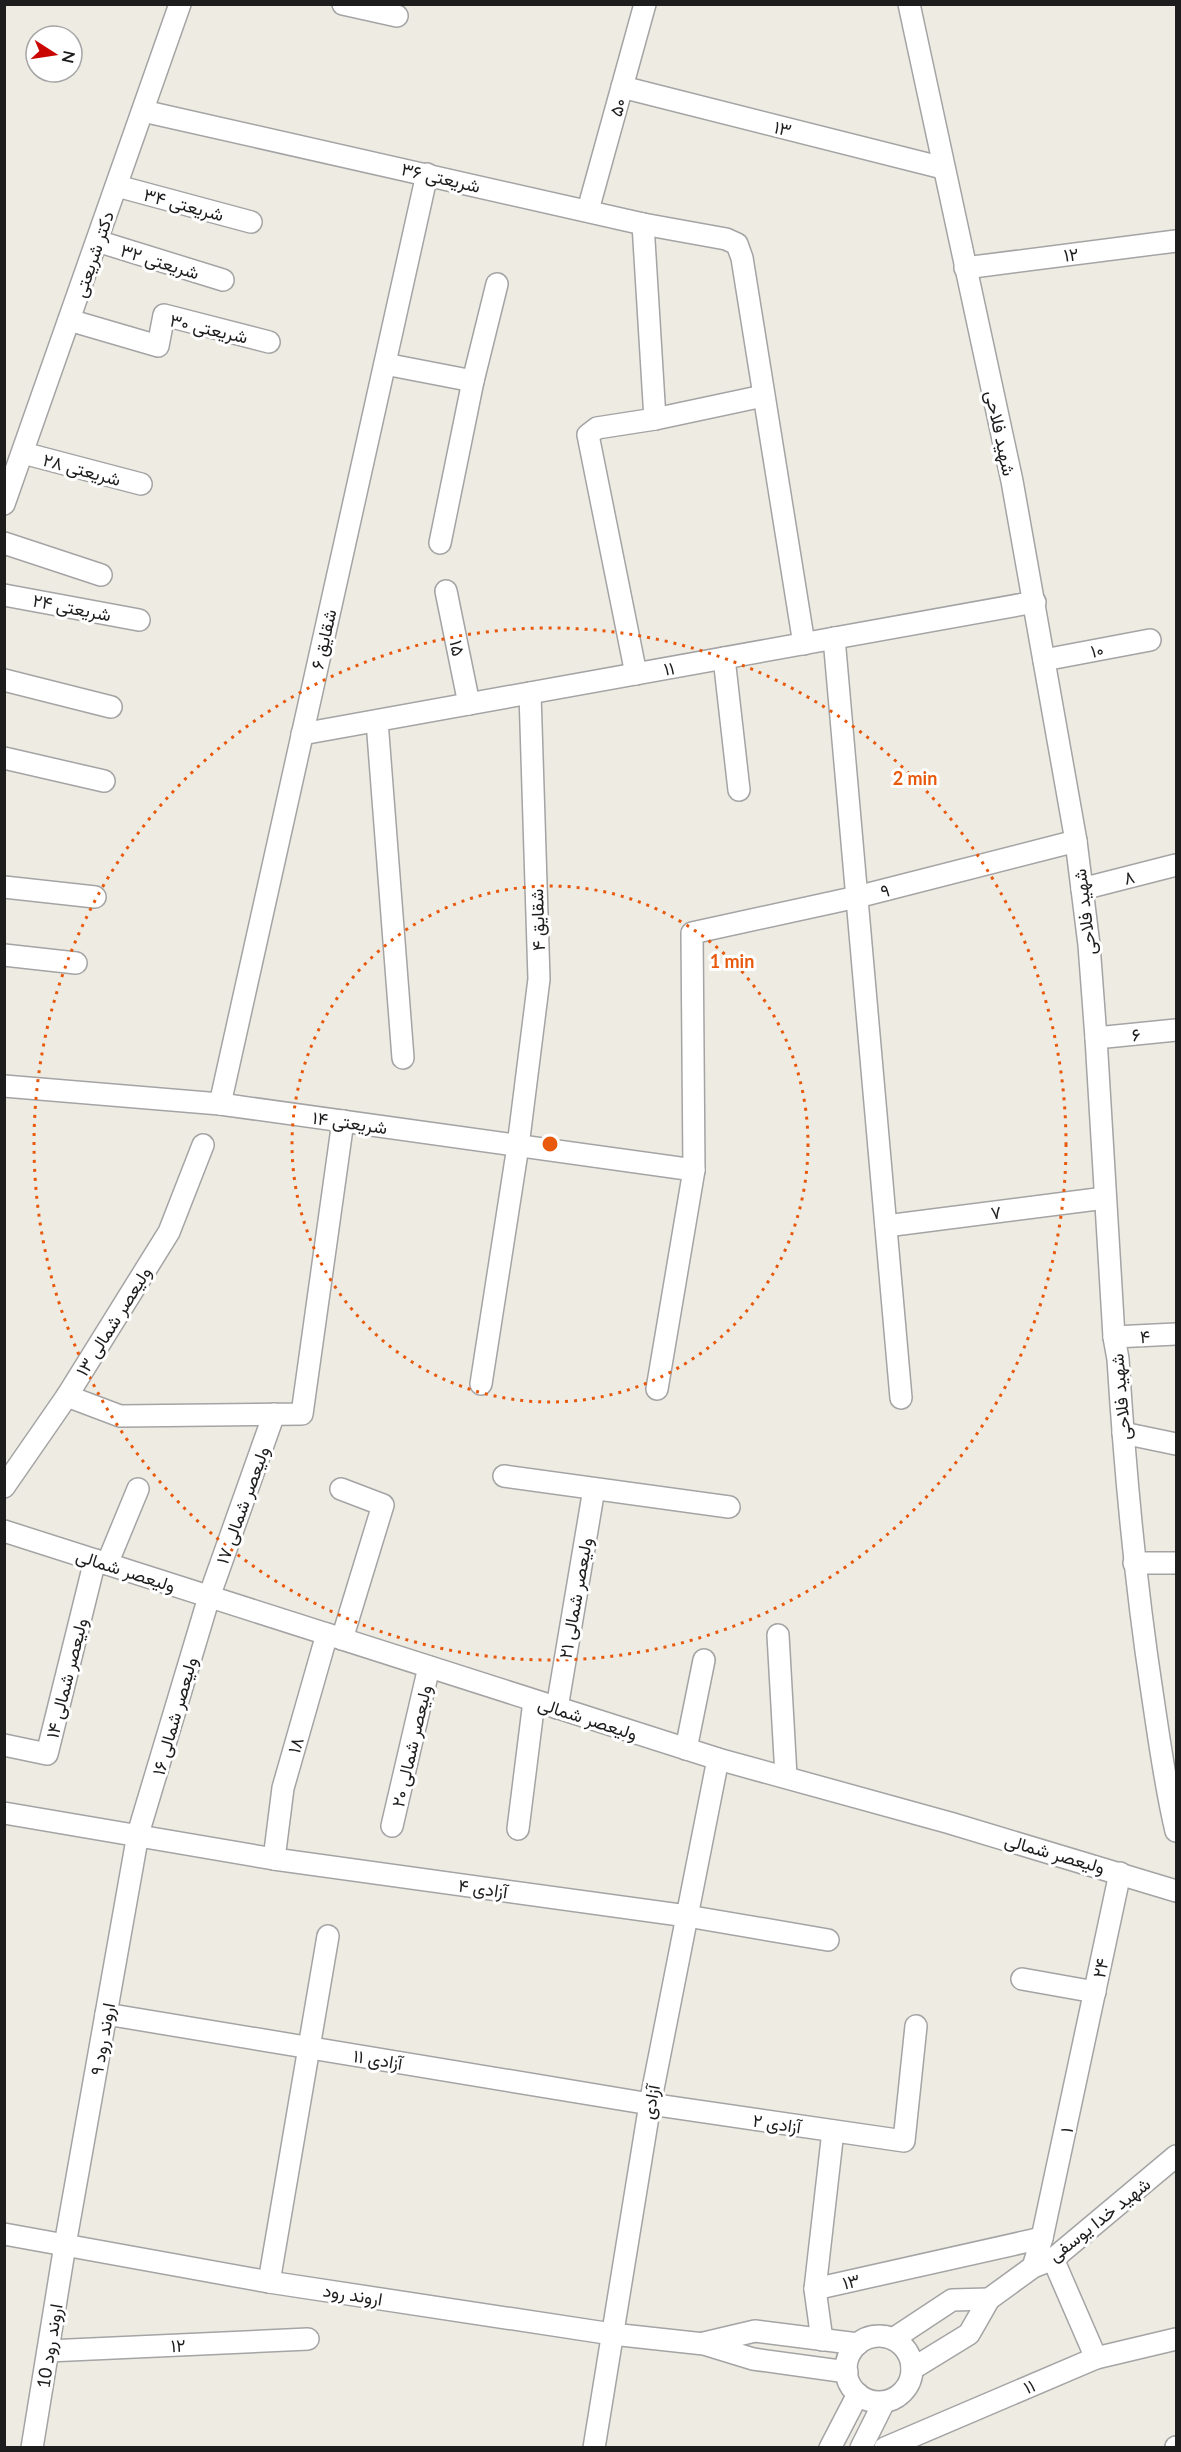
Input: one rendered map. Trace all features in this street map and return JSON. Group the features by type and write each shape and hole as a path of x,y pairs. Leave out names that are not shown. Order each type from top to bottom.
{"street":[{"name":"دکتر شریعتی","path":"4,504 180,4"},
{"path":"343,4 397,16"},
{"name":"۵۰","path":"588,210 645,4"},
{"name":"شهید فلاحی","path":"909,4 1012,481 1076,841 1096,1038 1114,1336 1118,1359 1134,1563 1167,1795 1176,1831"},
{"name":"۱۳","path":"622,87 943,168"},
{"name":"شریعتی ۳۶","path":"143,111 643,224 726,239 737,244 742,258 763,396"},
{"name":"شقایق ۶","path":"220,1104 427,174"},
{"name":"شریعتی ۳۴","path":"117,186 251,222"},
{"path":"643,224 655,419"},
{"name":"۱۲","path":"965,268 1176,240"},
{"name":"شریعتی ۳۲","path":"97,241 223,280"},
{"path":"440,543 473,381 497,284"},
{"name":"شریعتی ۳۰","path":"69,320 158,346 164,315 269,342"},
{"path":"385,364 473,381"},
{"path":"636,674 588,435 597,428 655,419 763,396 804,644"},
{"name":"شریعتی ۲۸","path":"22,453 141,484"},
{"path":"4,543 100,575"},
{"name":"۱۵","path":"447,591 469,704"},
{"name":"شریعتی ۲۴","path":"4,594 139,620"},
{"name":"۱۱","path":"302,734 1035,602"},
{"path":"834,639 901,1398"},
{"name":"۱۰","path":"1044,660 1150,640"},
{"path":"724,658 739,790"},
{"path":"4,680 111,707"},
{"name":"شقایق ۴","path":"482,1384 518,1146 539,979 530,693"},
{"path":"376,721 403,1058"},
{"path":"4,758 104,782"},
{"name":"۹","path":"693,1170 692,933 857,897 1076,841"},
{"name":"۸","path":"1082,889 1176,865"},
{"path":"4,886 95,897"},
{"path":"4,955 76,963"},
{"name":"۶","path":"1096,1038 1176,1030"},
{"name":"شریعتی ۱۴","path":"4,1086 220,1104 693,1170"},
{"path":"67,1396 120,1416 302,1414 343,1121"},
{"name":"ولیعصر شمالی ۱۳","path":"4,1487 67,1396 169,1232 203,1145"},
{"path":"657,1389 693,1170"},
{"name":"۷","path":"886,1226 1105,1198"},
{"name":"۴","path":"1114,1336 1176,1335"},
{"name":"ولیعصر شمالی ۱۷","path":"209,1597 274,1414"},
{"path":"1123,1433 1176,1444"},
{"path":"504,1476 729,1507"},
{"path":"101,1562 138,1489"},
{"name":"ولیعصر شمالی ۲۱","path":"557,1708 594,1489"},
{"name":"۱۸","path":"274,1859 283,1788 334,1637 383,1506 341,1490"},
{"name":"ولیعصر شمالی","path":"4,1531 718,1759 786,1776 1176,1891"},
{"name":"ولیعصر شمالی ۱۴","path":"4,1745 47,1754 101,1562"},
{"path":"1134,1563 1176,1563"},
{"name":"ولیعصر شمالی ۱۶","path":"138,1834 209,1597"},
{"path":"778,1635 786,1776"},
{"path":"686,1749 704,1660"},
{"name":"ولیعصر شمالی ۲۰","path":"392,1826 429,1667"},
{"path":"518,1829 534,1701"},
{"name":"آزادی","path":"594,2448 650,2104 718,1759"},
{"name":"آزادی ۴","path":"4,1812 274,1859 687,1916 828,1940"},
{"name":"اروند رود ۹","path":"65,2245 138,1834"},
{"name":"۲۴","path":"1022,1979 1095,1992 1120,1873"},
{"path":"270,2282 307,2047 328,1936"},
{"name":"۱","path":"1033,2267 1042,2238 1095,1992"},
{"name":"آزادی ۱۱","path":"106,2014 650,2104"},
{"name":"آزادی ۲","path":"650,2104 904,2141 916,2026"},
{"name":"۱۳","path":"833,2131 815,2289 1042,2238"},
{"name":"شهید خدا یوسفی","path":"912,2369 969,2334 989,2299 1033,2267 1053,2259 1176,2156"},
{"name":"اروند رود","path":"4,2234 270,2282 612,2334 704,2344 753,2359 847,2372"},
{"name":"اروند رود 10","path":"32,2448 65,2245"},
{"path":"1053,2259 1096,2358"},
{"path":"815,2289 822,2340"},
{"path":"893,2339 952,2300 989,2299"},
{"name":"اروند رود","path":"704,2344 755,2331 858,2344"},
{"path":"874,2336 893,2339 907,2351 912,2369 907,2386 893,2399 875,2402 858,2394 852,2387 847,2372 848,2362 858,2344 874,2336"},
{"name":"۱۲","path":"48,2350 308,2339"},
{"name":"۱۱","path":"885,2448 1096,2358 1176,2339"},
{"path":"830,2448 858,2394"},
{"path":"861,2448 884,2402"}]}
